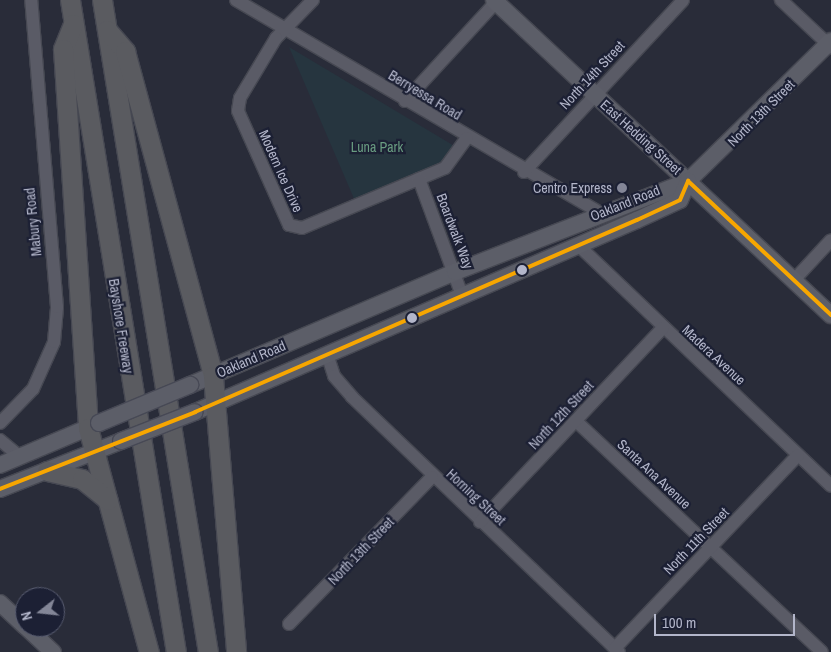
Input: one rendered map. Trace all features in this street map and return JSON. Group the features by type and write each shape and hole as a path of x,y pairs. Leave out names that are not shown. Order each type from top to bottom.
{"highway":[{"name":"Bayshore Freeway","path":"70,0 176,652"},
{"path":"102,0 208,652"},
{"path":"73,23 63,49 93,425 100,450 108,500 149,652"},
{"path":"106,30 125,51 213,376 217,402 236,652"},
{"path":"47,471 82,479 108,500"}],"main road":[{"name":"East Hedding Street","path":"496,1 831,316"},
{"name":"North 13th Street","path":"688,181 830,44"},
{"name":"Oakland Road","path":"0,465 455,272 688,181"},
{"name":"Oakland Road","path":"0,489 195,412 680,200 688,181"},
{"path":"0,603 15,616"},
{"path":"37,637 53,652"}],"street":[{"name":"Mabury Road","path":"0,424 46,368 55,333 31,0"},
{"name":"Berryessa Road","path":"236,0 524,172 600,214"},
{"name":"Modern Ice Drive","path":"313,0 285,28 240,98 238,111 284,220 302,228 445,168 467,138"},
{"name":"North 14th Street","path":"524,172 683,0"},
{"path":"781,0 830,44"},
{"path":"405,100 496,1"},
{"name":"Boardwalk Way","path":"419,179 462,295"},
{"path":"794,280 831,240"},
{"name":"Madera Avenue","path":"578,245 831,486"},
{"name":"North 12th Street","path":"480,522 663,328"},
{"name":"Horning Street","path":"327,354 342,387 432,477 617,650"},
{"name":"Santa Ana Avenue","path":"576,421 822,652"},
{"path":"0,440 19,456"},
{"name":"North 11th Street","path":"617,650 798,455"},
{"name":"North 13th Street","path":"289,624 432,477"}],"green space":[{"name":"Luna Park","path":"289,47 456,147 447,161 355,201"}],"transit line":[{"path":"688,181 831,315"},
{"path":"0,489 195,412 637,220 680,200 688,181"}],"place":[{"name":"Centro Express","path":"622,188"}]}
